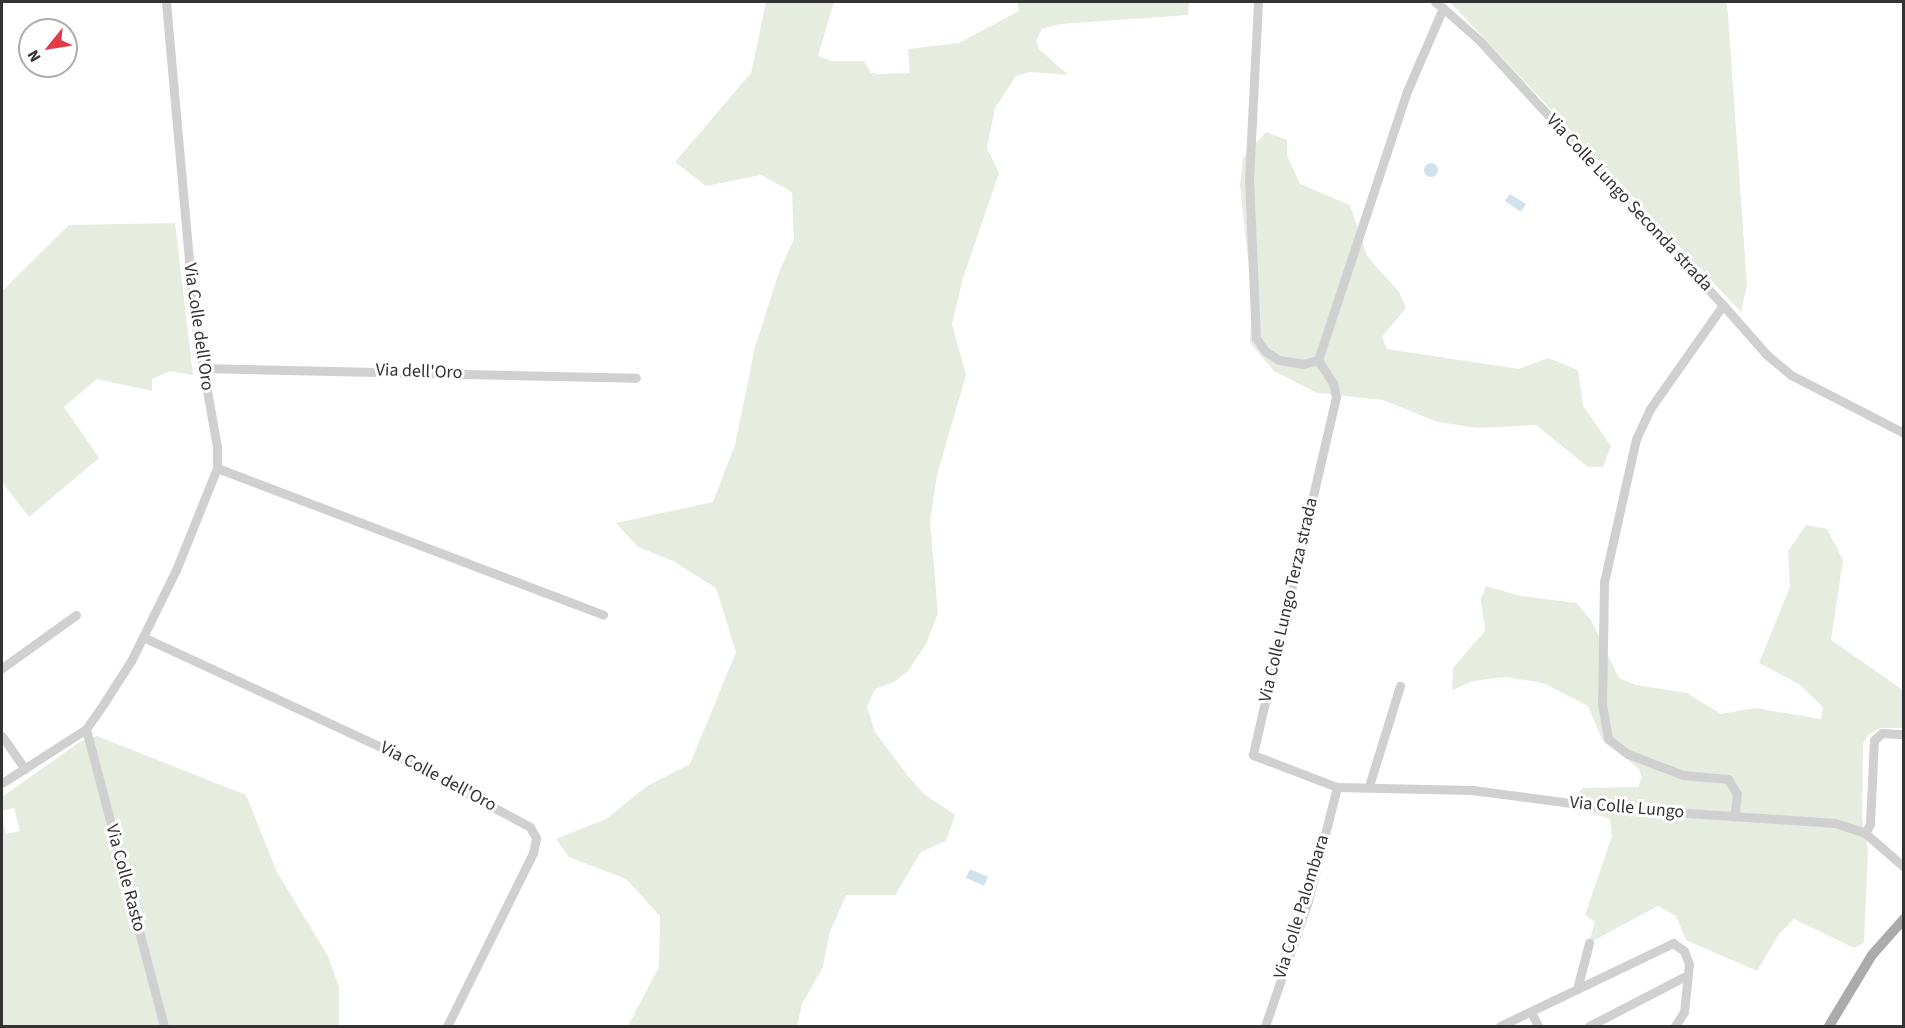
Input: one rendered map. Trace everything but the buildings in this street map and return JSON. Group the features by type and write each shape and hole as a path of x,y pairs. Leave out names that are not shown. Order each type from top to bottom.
{"main road":[{"path":"1829,1026 1872,955 1904,919"}],"street":[{"name":"Via Colle dell'Oro","path":"4,782 86,729 143,637 217,468 218,447 201,368 166,2"},
{"path":"1258,2 1249,179 1256,338 1264,351 1279,360 1303,364 1318,360 1407,91 1439,5"},
{"name":"Via Colle Lungo Seconda strada","path":"1439,5 1480,40 1723,305 1650,409 1636,440 1604,582 1602,704 1606,735 1615,746 1637,759 1683,775 1721,777 1731,782 1737,794 1734,817"},
{"path":"1723,305 1766,354 1791,375 1904,433"},
{"name":"Via Colle Lungo Terza strada","path":"1318,360 1333,383 1336,397 1253,754 1336,787"},
{"name":"Via dell'Oro","path":"201,368 636,378"},
{"path":"217,468 603,615"},
{"path":"2,668 76,615"},
{"name":"Via Colle dell'Oro","path":"143,637 379,746 531,827 536,838 533,853 447,1026"},
{"path":"1369,786 1400,686"},
{"name":"Via Colle Rasto","path":"86,729 164,1026"},
{"path":"1865,833 1870,824 1874,740 1882,733 1904,734"},
{"path":"2,736 25,768"},
{"name":"Via Colle Lungo","path":"1336,787 1472,790 1601,807 1835,823 1865,833 1904,867"},
{"name":"Via Colle Palombara","path":"1265,1026 1308,901 1336,787"},
{"path":"1577,989 1589,943"},
{"path":"1500,1026 1667,944 1676,944 1684,951 1688,975 1683,1017 1675,1026"},
{"path":"1588,1026 1688,975"},
{"path":"1531,1012 1538,1026"}],"shaded area":[{"path":"766,2 834,2 818,56 831,61 864,61 871,73 878,74 910,73 908,49 959,43 1019,11 1017,2 1189,2 1188,15 1060,24 1042,29 1036,41 1039,49 1068,75 1030,72 1016,76 995,108 987,148 999,173 963,278 952,324 966,375 937,475 930,521 938,613 926,644 908,671 894,682 875,689 867,707 875,732 907,775 924,794 955,815 946,841 921,852 895,895 846,895 830,932 823,967 802,1004 797,1026 628,1026 659,967 660,916 626,879 569,857 556,839 606,819 647,786 690,764 736,652 716,588 673,561 638,547 616,523 713,502 735,445 755,347 779,272 794,239 792,192 761,175 706,186 675,162 751,73"},
{"path":"1450,2 1727,2 1747,285 1741,312"},
{"path":"1266,132 1287,140 1287,155 1300,184 1350,205 1367,256 1399,292 1406,308 1382,337 1387,349 1519,369 1548,358 1578,370 1583,406 1611,446 1603,467 1588,467 1536,425 1478,428 1438,422 1383,400 1317,393 1274,371 1250,343 1252,296 1240,186 1243,158"},
{"path":"175,223 193,375 170,371 152,379 152,391 97,379 64,407 99,458 29,517 2,482 2,291 69,225"},
{"path":"1806,525 1827,529 1843,560 1831,640 1903,690 1903,728 1881,728 1868,735 1863,744 1862,818 1868,849 1864,943 1854,948 1794,919 1779,934 1757,971 1686,940 1676,916 1658,906 1589,943 1595,922 1585,915 1612,836 1610,819 1584,810 1577,795 1583,788 1638,787 1642,777 1639,769 1602,739 1588,706 1543,683 1505,677 1473,681 1452,690 1453,668 1485,631 1481,599 1486,586 1520,596 1577,603 1591,620 1619,678 1636,685 1687,693 1721,714 1755,708 1821,719 1823,707 1799,684 1759,663 1790,587 1788,551"},
{"path":"97,736 246,795 277,872 328,956 339,987 339,1026 2,1026 2,817 6,834 20,831 14,808 2,811 2,797 81,741"}],"water":[{"path":"1431,163 1436,165 1438,170 1436,175 1431,177 1426,175 1424,170 1426,165"},
{"path":"1510,194 1526,204 1521,212 1505,201"},
{"path":"970,869 988,877 984,886 966,878"}]}
